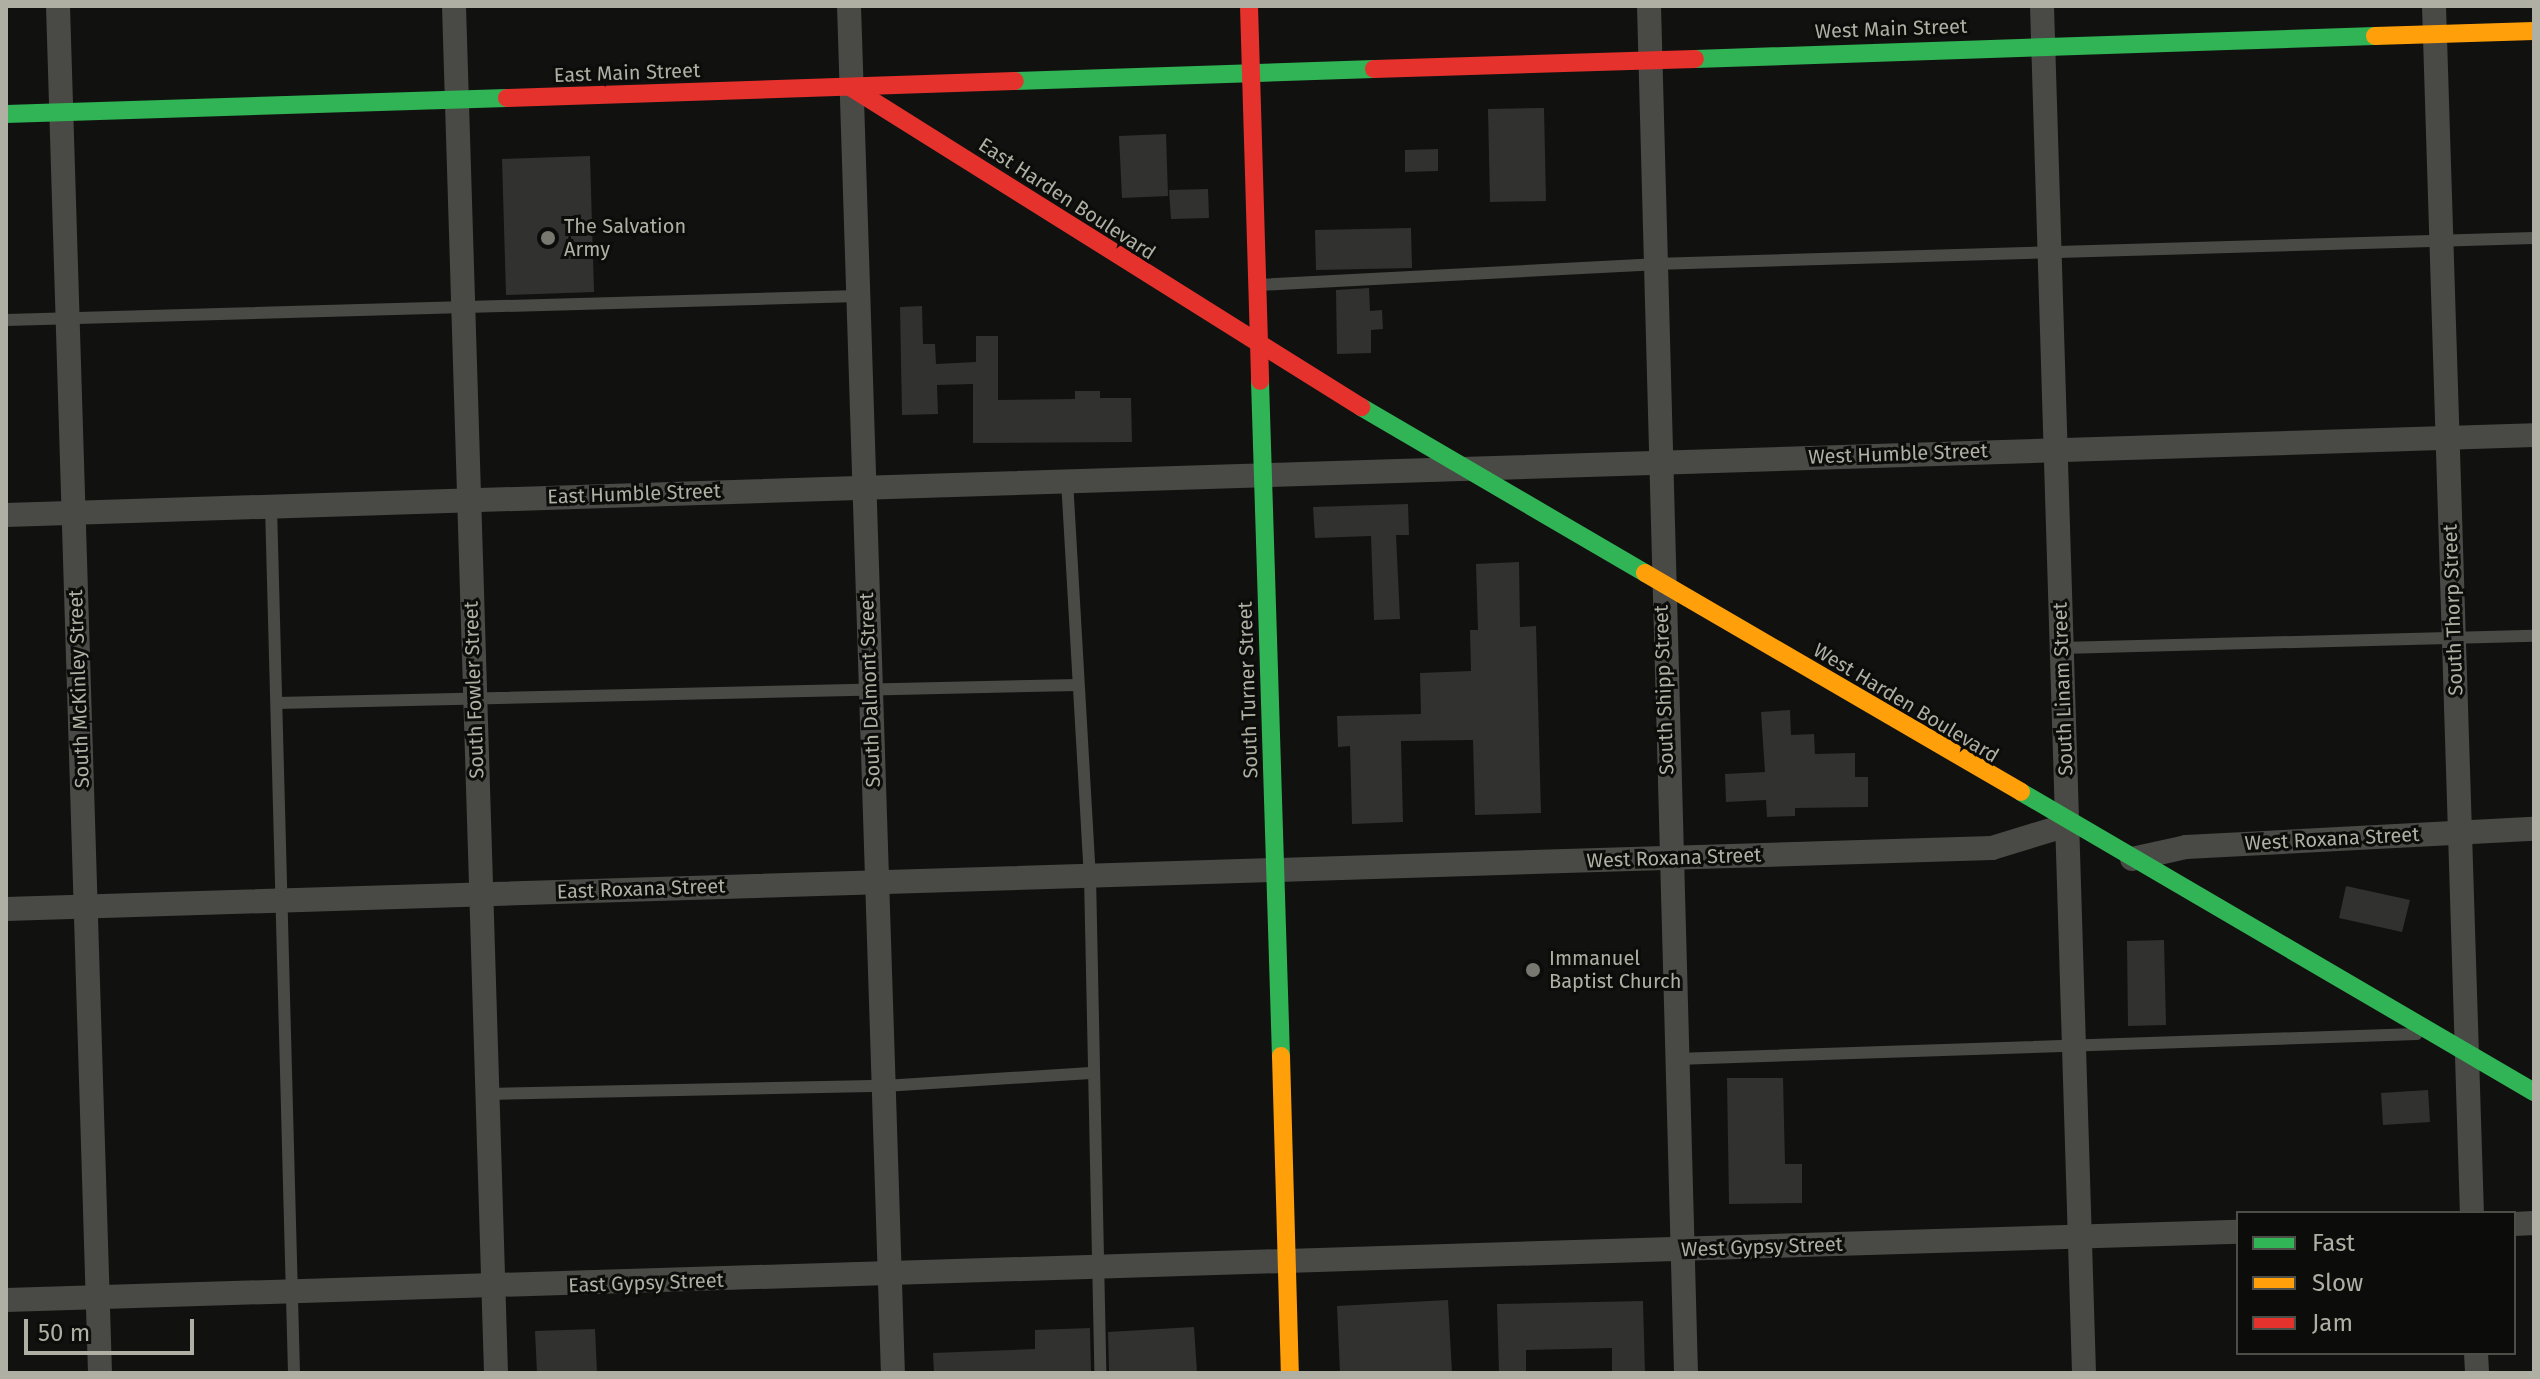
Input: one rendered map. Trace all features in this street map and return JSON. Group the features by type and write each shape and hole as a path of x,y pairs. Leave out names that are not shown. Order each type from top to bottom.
{"street":[{"name":"South McKinley Street","path":"58,6 100,1373"},
{"name":"South Fowler Street","path":"454,6 496,1373"},
{"name":"South Dalmont Street","path":"849,6 893,1373"},
{"name":"South Turner Street","path":"1249,6 1290,1373"},
{"name":"South Shipp Street","path":"1649,6 1656,462 1686,1373"},
{"name":"South Linam Street","path":"2042,6 2084,1373"},
{"name":"South Thorp Street","path":"2434,6 2472,1211"},
{"name":"West Main Street","path":"1250,70 2534,31"},
{"name":"East Main Street","path":"6,114 852,88 1250,70"},
{"name":"East Harden Boulevard","path":"852,88 1258,347"},
{"name":"West Harden Boulevard","path":"1258,347 2067,825 2132,859 2534,1092"},
{"name":"West Humble Street","path":"1262,474 2534,435"},
{"name":"East Humble Street","path":"6,515 1262,474"},
{"name":"West Roxana Street","path":"1277,871 1992,848 2067,825"},
{"name":"West Roxana Street","path":"2132,859 2186,847 2534,829"},
{"name":"East Roxana Street","path":"6,909 1277,871"},
{"name":"West Gypsy Street","path":"1286,1265 2236,1232"},
{"name":"East Gypsy Street","path":"6,1300 1286,1265"}],"lane":[{"path":"1256,285 1654,264 2534,238"},
{"path":"6,320 463,304 858,296"},
{"path":"1067,480 1090,876 1091,1073 1100,1373"},
{"path":"271,506 294,1373"},
{"path":"2062,648 2534,636"},
{"path":"277,703 1078,685"},
{"path":"1676,1059 2433,1033"},
{"path":"487,1094 884,1086 1091,1073"}],"building":[{"path":"1544,108 1546,201 1490,202 1488,109"},
{"path":"1166,134 1168,196 1122,198 1119,136"},
{"path":"1438,149 1438,171 1405,172 1405,150"},
{"path":"590,156 594,292 506,295 502,159"},
{"path":"1208,189 1209,218 1171,219 1169,190"},
{"path":"1411,228 1412,268 1316,270 1315,230"},
{"path":"1369,288 1370,311 1382,310 1383,329 1371,330 1371,353 1337,354 1336,290"},
{"path":"922,306 923,344 935,344 936,364 976,362 976,336 998,336 998,400 1075,399 1075,391 1100,391 1100,398 1131,398 1132,442 973,443 973,384 937,385 938,414 902,415 900,307"},
{"path":"1408,504 1409,535 1396,535 1400,619 1374,620 1371,536 1315,538 1313,507"},
{"path":"1519,562 1520,627 1536,626 1541,813 1475,815 1473,740 1401,741 1403,822 1352,824 1350,746 1338,747 1337,716 1421,714 1420,673 1471,671 1470,630 1478,630 1476,564"},
{"path":"1790,710 1791,735 1814,734 1815,754 1855,753 1855,777 1868,777 1868,807 1795,808 1795,816 1767,817 1766,800 1726,802 1725,774 1765,772 1761,712"},
{"path":"2346,886 2410,900 2402,932 2339,918"},
{"path":"2164,940 2166,1025 2128,1026 2127,941"},
{"path":"1727,1078 1783,1078 1785,1164 1802,1164 1802,1203 1729,1204"},
{"path":"2428,1090 2430,1122 2383,1125 2381,1093"},
{"path":"1448,1300 1452,1373 1340,1373 1337,1306"},
{"path":"1643,1301 1645,1373 1612,1373 1612,1348 1526,1350 1526,1373 1499,1373 1497,1304"},
{"path":"1194,1327 1197,1373 1109,1371 1108,1332"},
{"path":"1090,1328 1091,1372 934,1373 933,1353 1035,1349 1035,1330"},
{"path":"595,1329 597,1373 537,1373 535,1331"}],"traffic: fast":[{"path":"1695,59 2375,36"},
{"path":"1015,81 1374,69"},
{"path":"6,114 507,98"},
{"path":"1260,381 1281,1056"},
{"path":"1361,407 1645,573"},
{"path":"2021,792 2534,1092"}],"traffic: slow":[{"path":"2375,36 2534,31"},
{"path":"1645,573 2021,792"},
{"path":"1281,1056 1290,1373"}],"traffic: jam":[{"path":"1249,6 1260,381"},
{"path":"1374,69 1695,59"},
{"path":"507,98 1015,81"},
{"path":"852,88 1361,407"}],"place":[{"name":"The Salvation Army","path":"548,238"},
{"name":"Immanuel Baptist Church","path":"1533,970"}]}
